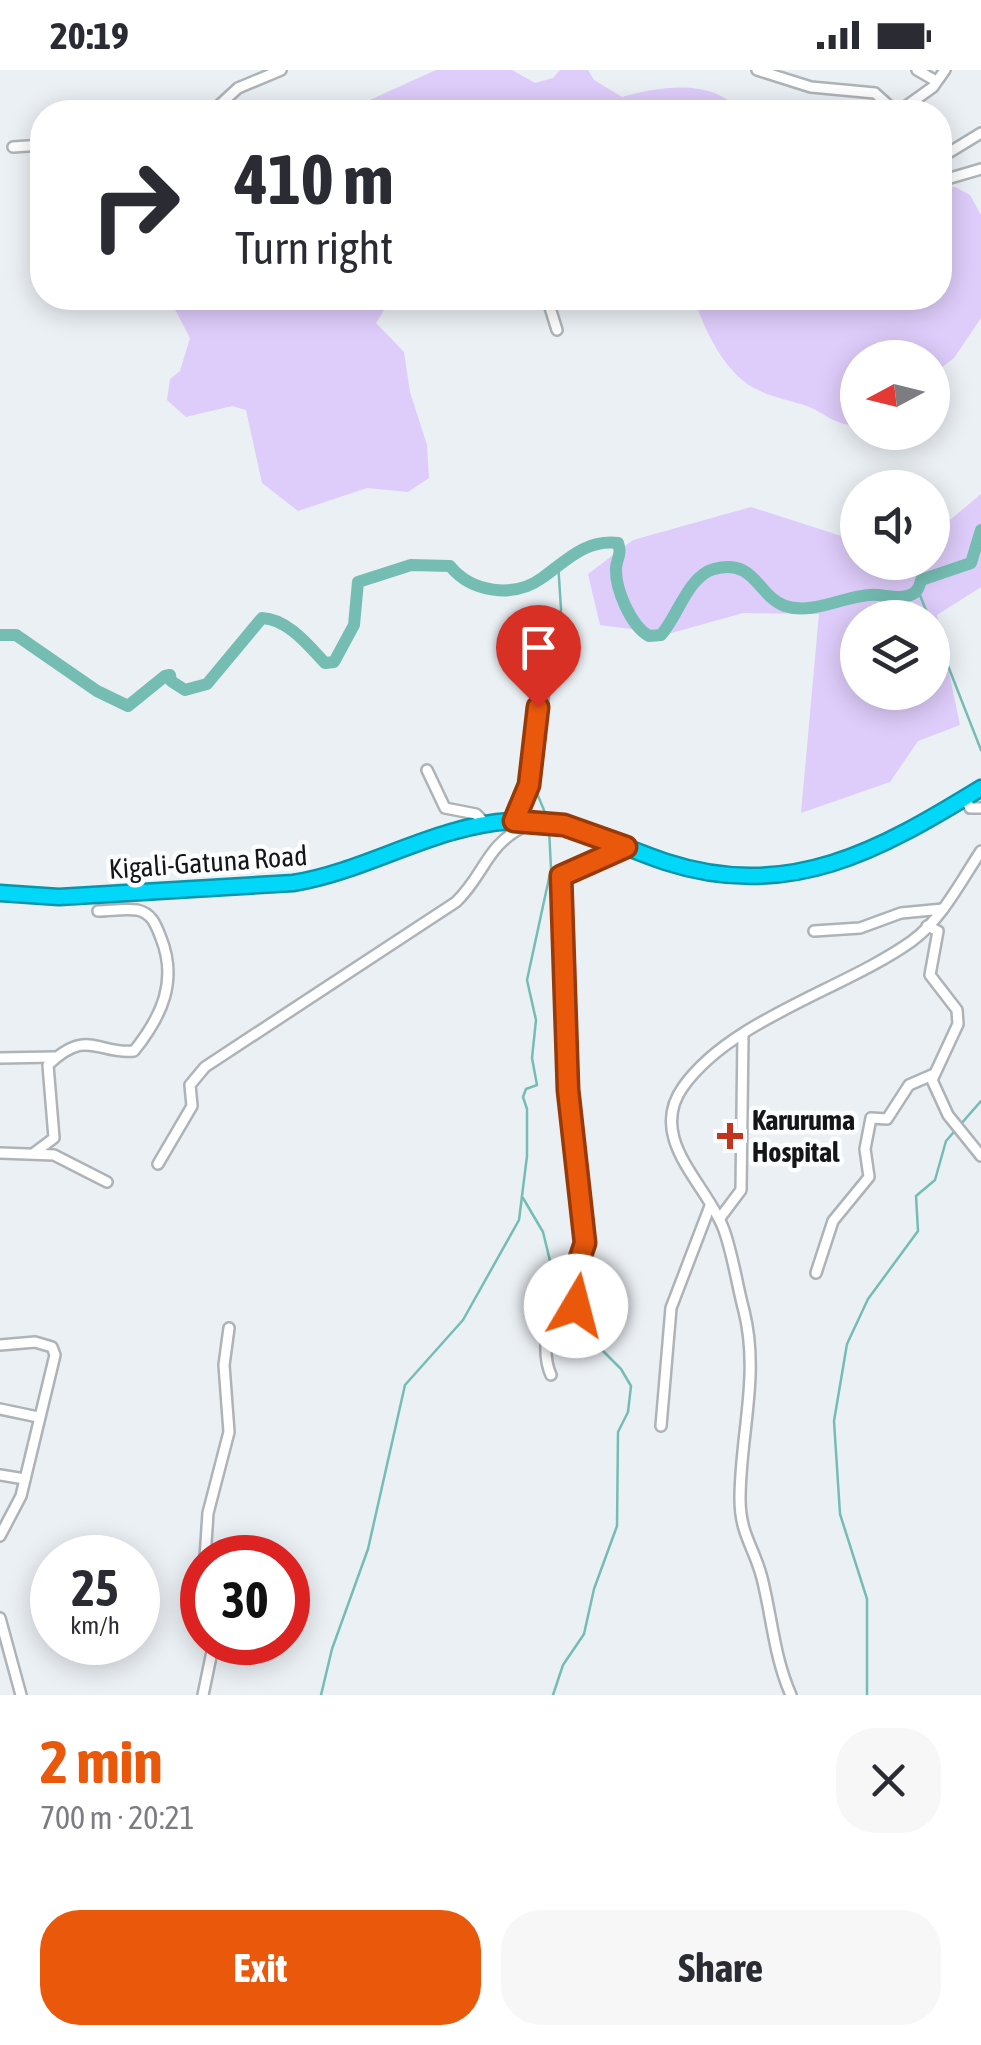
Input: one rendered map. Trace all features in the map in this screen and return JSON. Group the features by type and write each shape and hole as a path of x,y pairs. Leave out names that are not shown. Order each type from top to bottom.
{"highway":[{"name":"Kigali-Gatuna Road","path":"0,893 58,897 292,884 323,878 435,837 514,821 564,825 686,868 734,874 804,873 874,850 981,788"}],"street":[{"path":"225,100 238,88 281,70"},
{"path":"757,70 811,87 868,91 880,100"},
{"path":"916,70 936,82"},
{"path":"913,100 945,70"},
{"path":"952,151 981,133"},
{"path":"13,146 30,145"},
{"path":"952,177 981,169"},
{"path":"551,310 557,330"},
{"path":"514,821 529,785 543,676"},
{"path":"428,770 444,808 476,814 486,824"},
{"path":"965,798 970,808 981,808"},
{"path":"158,1164 192,1106 190,1085 205,1067 456,902 470,888 493,847 534,822"},
{"path":"552,1375 546,1365 548,1324 554,1313 574,1310 572,1282 585,1250 568,1090 561,876 626,847"},
{"path":"791,1695 773,1641 761,1573 741,1530 740,1484 752,1373 745,1314 720,1218 678,1150 672,1116 676,1100 694,1074 743,1036 914,939 943,909 981,851"},
{"path":"814,931 860,928 901,913 943,909"},
{"path":"34,1152 54,1138 48,1065 84,1045 105,1044 134,1051 160,1011 170,982 163,942 147,914 136,910 98,911"},
{"path":"816,1272 833,1221 868,1177 865,1150 871,1118 887,1119 909,1084 932,1075 949,1052 958,1024 957,1010 930,975 938,932 927,926"},
{"path":"720,1218 736,1200 742,1182 743,1036"},
{"path":"0,1058 57,1057"},
{"path":"932,1075 948,1115 981,1156"},
{"path":"0,1153 34,1152 74,1162 107,1182"},
{"path":"661,1426 670,1308 710,1206"},
{"path":"207,1535 208,1513 229,1432 224,1365 229,1328"},
{"path":"0,1345 36,1342 52,1347 54,1374 38,1417 16,1511 0,1536"},
{"path":"0,1409 38,1417"},
{"path":"0,1475 24,1479"},
{"path":"0,1618 21,1695"},
{"path":"203,1695 209,1665"}],"shaded area":[{"path":"436,70 512,70 535,83 553,78 560,70 588,70 594,80 622,97 686,88 701,89 728,100 370,100"},
{"path":"955,187 970,195 981,215 981,318 950,361 950,340 840,340 840,423 743,381 724,361 699,310 952,310"},
{"path":"175,310 384,310 376,323 404,352 410,392 427,445 429,478 408,492 367,488 298,511 262,483 246,410 232,406 186,417 167,400 170,379 180,371 190,338"},
{"path":"981,494 981,587 950,607 950,600 840,600 840,710 950,710 950,677 960,725 918,741 890,782 801,813 819,614 743,613 668,634 600,625 588,574 633,540 751,507 840,536 840,580 950,580 950,520"}],"waterway":[{"path":"0,635 16,635 97,691 128,706 165,676 170,675 171,681 185,690 207,684 262,618 281,623 325,663 334,662 354,625 358,582 411,565 450,566 481,587 518,589 531,585 586,548 618,543 616,577 621,596 630,616 649,636 661,635 690,588 714,569 728,567 748,573 776,601 795,608 859,596 902,597 915,592 921,580 971,563 981,530"},
{"path":"546,815 536,791 561,609 558,562"},
{"path":"918,590 922,600"},
{"path":"950,671 981,750"},
{"path":"321,1695 332,1649 368,1549 405,1385 463,1320 519,1220 527,1156 527,1109 523,1097 526,1089 537,1085 532,1058 536,1020 527,980 551,869 549,828"},
{"path":"867,1695 867,1599 840,1514 834,1421 847,1344 868,1299 918,1231 916,1196 935,1180 946,1141 981,1101"},
{"path":"523,1198 543,1232 553,1273 575,1323 621,1369 631,1386 628,1412 618,1432 617,1526 594,1589 584,1634 563,1665 553,1695"}],"place":[{"name":"Karuruma Hospital","path":"730,1136"}],"route":[{"path":"538,707 529,785 514,821 564,825 626,847 576,866 561,876 568,1090 585,1243 584,1256 572,1282 576,1306"}]}
